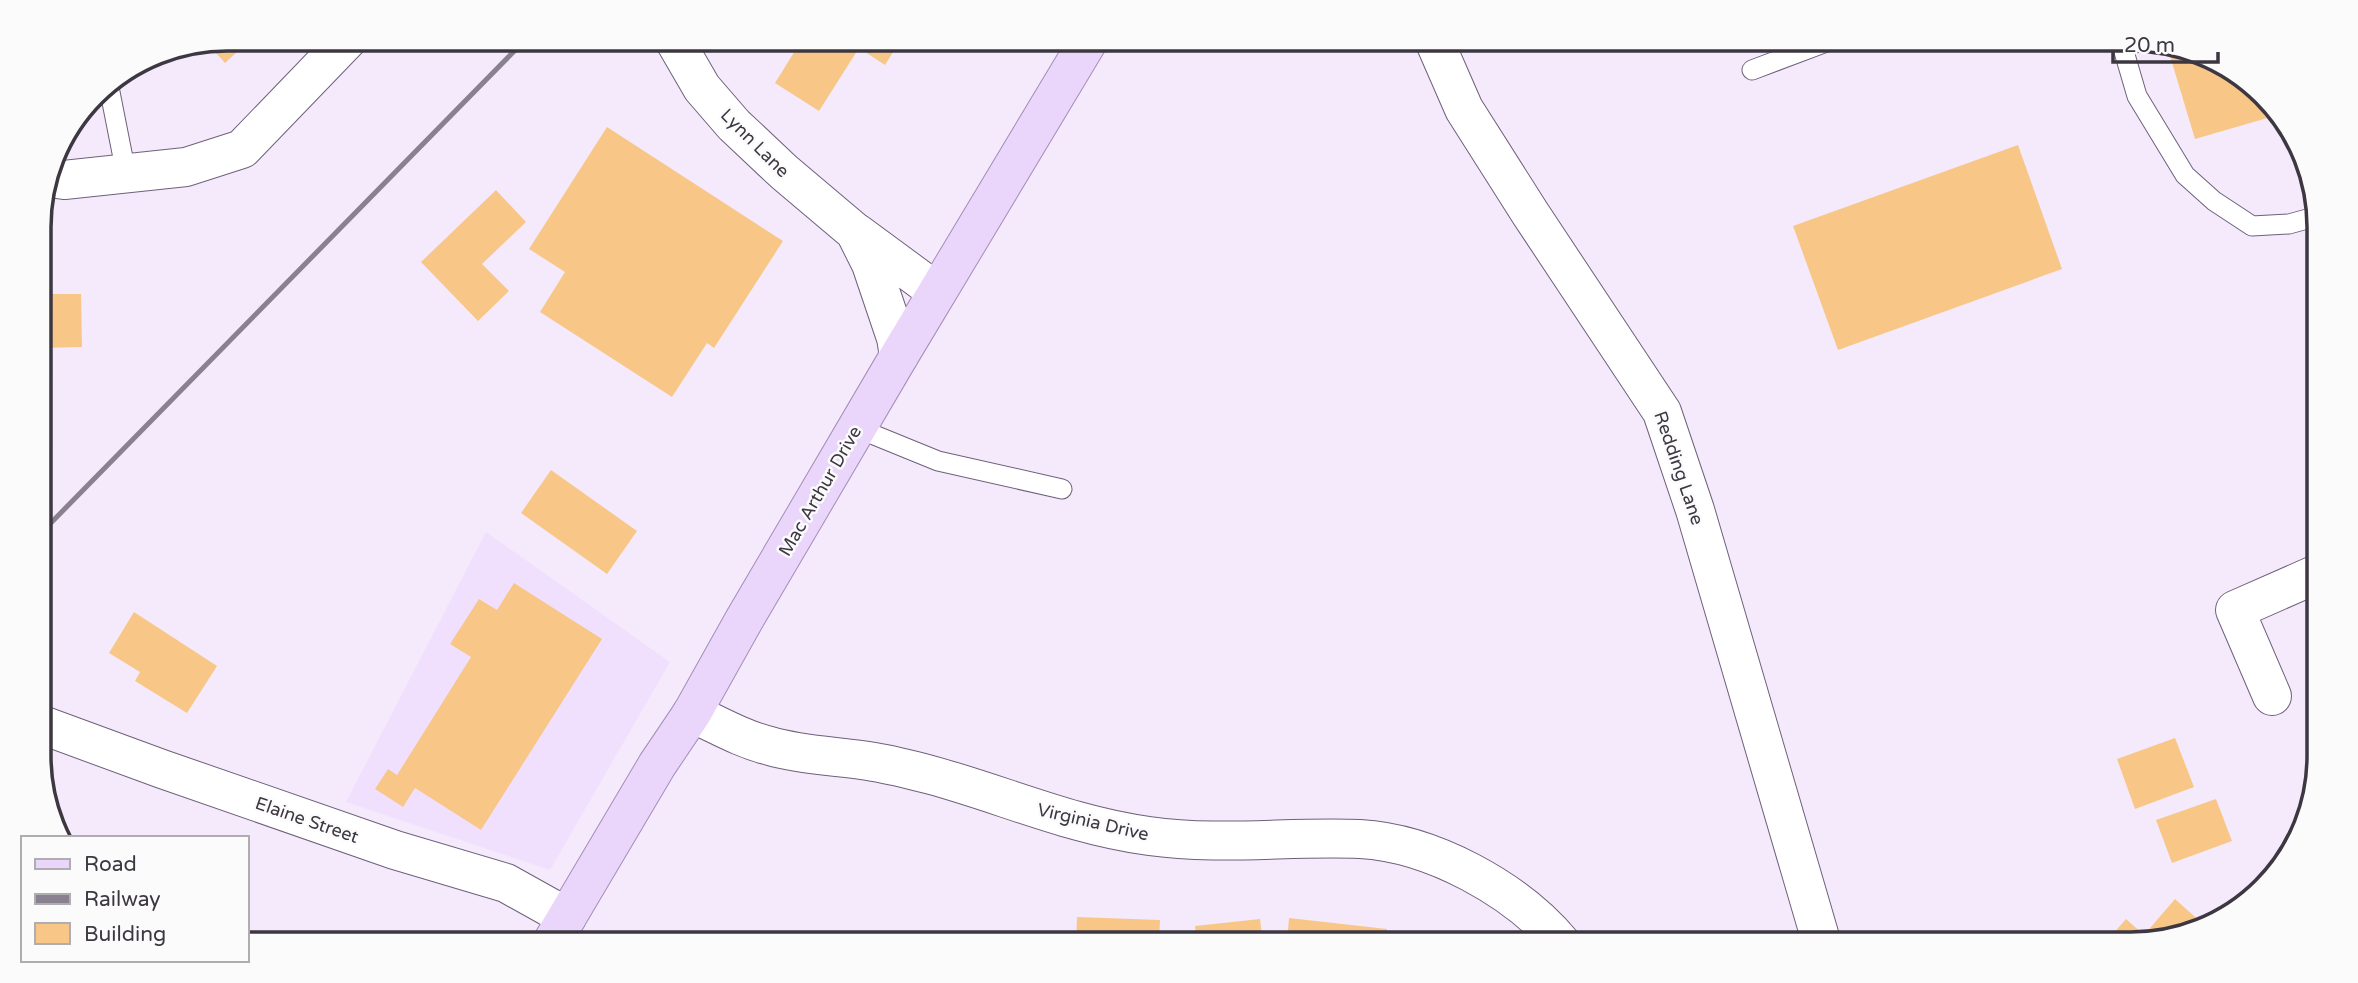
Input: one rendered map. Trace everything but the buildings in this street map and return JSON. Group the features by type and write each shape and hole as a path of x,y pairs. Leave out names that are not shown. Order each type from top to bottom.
{"main road":[{"name":"Mac Arthur Drive","path":"559,931 657,765 692,713 899,356 1082,51"}],"street":[{"path":"58,179 186,167 242,149 336,51"},
{"name":"Lynn Lane","path":"681,51 702,88 734,125 784,173 855,232 937,292"},
{"name":"Redding Lane","path":"1439,51 1464,109 1662,412 1695,510 1818,932"},
{"name":"Lynn Lane","path":"855,232 871,264 896,338 899,356"},
{"path":"2272,696 2235,610 2307,578"},
{"name":"Virginia Drive","path":"692,713 747,739 772,747 874,762 932,775 1075,821 1121,832 1203,840 1364,839 1393,844 1431,855 1482,879 1514,899 1549,932"},
{"name":"Elaine Street","path":"51,728 395,850 506,883 559,931"}],"lane":[{"path":"1752,71 1804,51"},
{"path":"2124,51 2137,96 2185,175 2214,201 2252,226 2289,224 2307,219"},
{"path":"111,95 126,173"},
{"path":"857,428 939,461 1062,489"}],"shaded area":[{"path":"486,532 670,662 550,870 346,802"}],"railway":[{"path":"51,523 514,51"}]}
